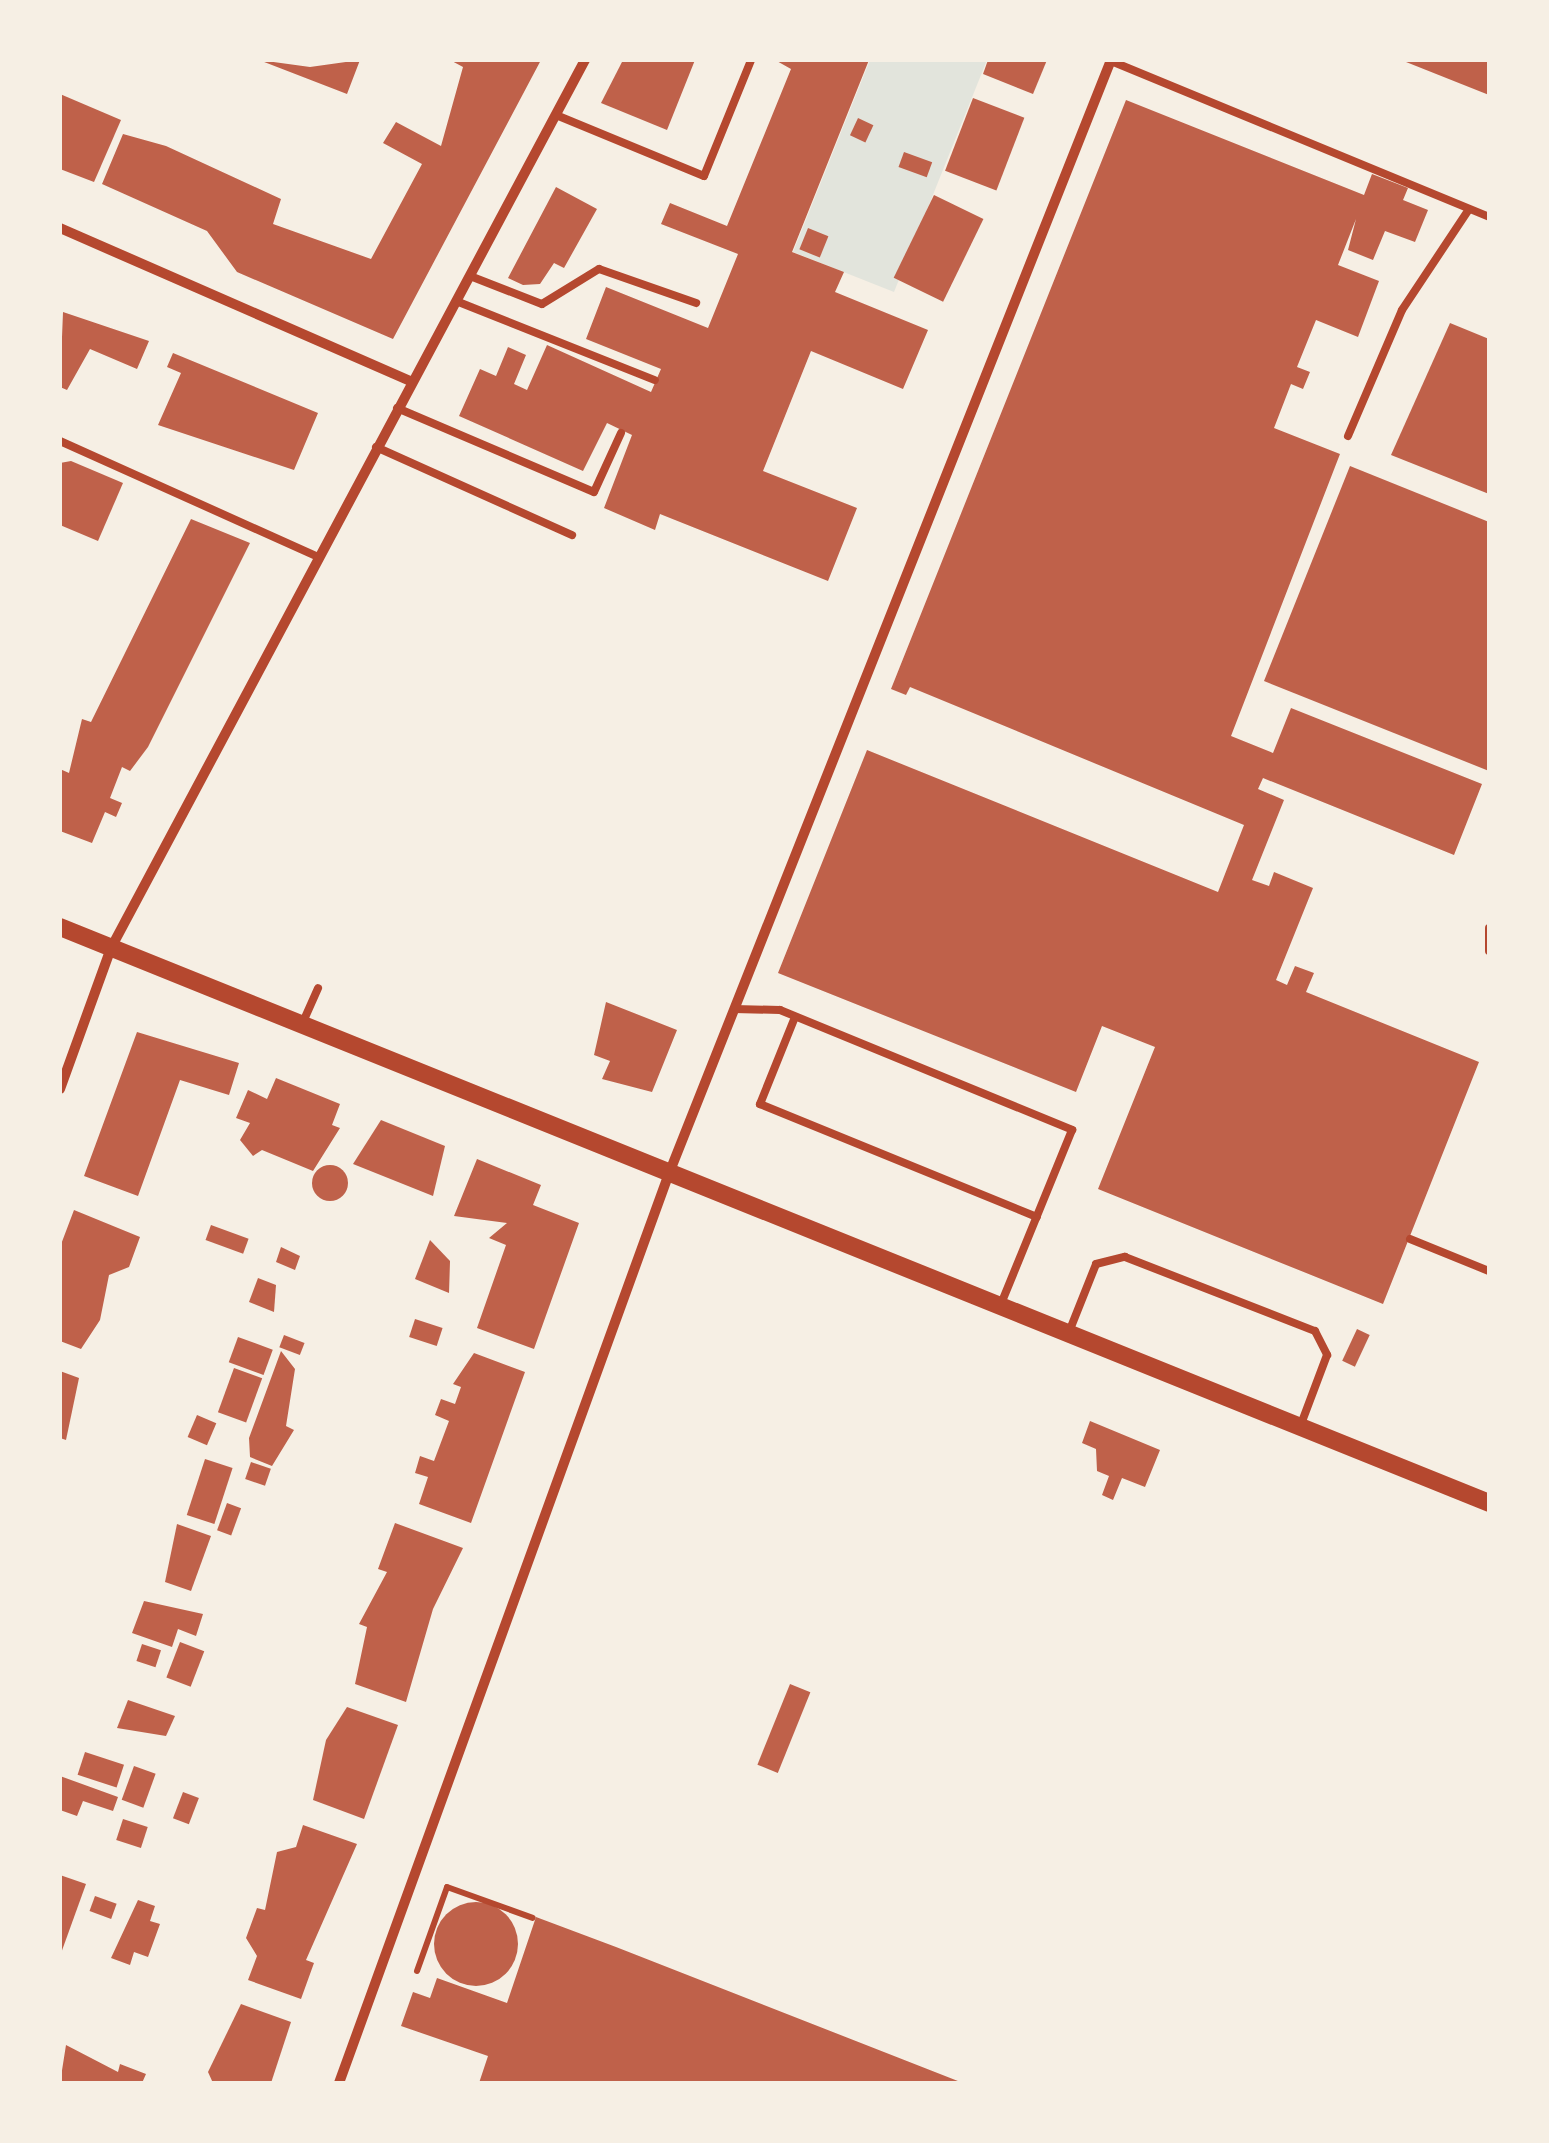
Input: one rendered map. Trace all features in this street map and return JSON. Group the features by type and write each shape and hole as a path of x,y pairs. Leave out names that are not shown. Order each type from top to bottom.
{"street":[{"path":"60,1089 111,948 316,556 585,60"},
{"path":"339,2083 668,1176 1111,61"},
{"path":"60,228 412,382"},
{"path":"60,927 668,1176 1489,1503"}],"lane":[{"path":"556,114 704,176 750,60"},
{"path":"1111,61 1489,217"},
{"path":"1348,436 1402,310 1470,209"},
{"path":"470,276 542,304 598,268 696,302"},
{"path":"456,302 655,380"},
{"path":"397,408 594,492 620,432"},
{"path":"60,441 316,556"},
{"path":"376,447 572,535"},
{"path":"1489,928 1489,951"},
{"path":"301,1026 318,988"},
{"path":"734,1010 795,1016 1072,1130 1000,1308"},
{"path":"795,1016 760,1104 1037,1216"},
{"path":"1410,1239 1489,1271"},
{"path":"1068,1334 1096,1264 1125,1257 1316,1331 1327,1355 1300,1427"}],"path":[{"path":"417,1972 447,1888 532,1918"}],"shaded area":[{"path":"870,60 987,60 894,292 793,252"}],"building":[{"path":"259,60 310,67 360,60 347,94"},
{"path":"450,60 541,60 393,339 237,272 207,231 102,184 123,134 166,146 281,199 273,224 371,259 422,164 383,143 396,122 441,146 463,67"},
{"path":"623,60 695,60 667,130 601,103"},
{"path":"775,60 869,60 792,252 844,272 835,292 928,330 903,389 811,351 763,471 857,508 828,581 660,514 655,530 604,508 632,435 607,423 583,471 459,416 480,369 496,376 508,347 526,355 514,384 527,390 547,345 651,392 661,369 586,339 606,287 708,328 738,254 661,224 670,203 727,226 791,69"},
{"path":"988,60 1047,60 1033,94 983,74"},
{"path":"1401,60 1489,60 1489,95"},
{"path":"60,94 121,120 94,182 60,169"},
{"path":"973,98 1024,118 996,191 945,171"},
{"path":"1126,100 1364,195 1372,174 1408,188 1403,200 1428,210 1415,242 1385,231 1373,260 1348,250 1356,219 1338,265 1379,281 1358,337 1316,320 1297,367 1310,372 1303,389 1291,384 1274,428 1340,454 1231,736 1273,753 1291,708 1482,784 1454,855 1263,778 1258,789 1284,800 1252,880 1269,886 1274,872 1313,888 1276,980 1287,985 1295,966 1314,973 1306,992 1479,1062 1383,1304 1098,1189 1155,1047 1102,1026 1076,1092 778,973 867,750 1218,892 1244,825 910,687 906,695 891,689"},
{"path":"858,118 873,125 865,142 850,135"},
{"path":"904,152 932,162 927,177 899,167"},
{"path":"556,187 597,209 564,268 554,263 540,284 523,285 508,278"},
{"path":"934,195 983,219 943,302 894,278"},
{"path":"808,228 828,236 820,258 799,249"},
{"path":"63,312 149,341 137,369 90,349 67,390 60,387"},
{"path":"1450,323 1489,339 1489,494 1391,455"},
{"path":"173,353 318,413 294,470 158,425 181,373 167,367"},
{"path":"71,461 123,483 98,541 60,525 60,463"},
{"path":"1350,466 1489,522 1489,771 1264,681"},
{"path":"191,519 250,543 148,747 130,771 122,767 110,798 122,803 116,817 105,812 92,843 60,831 60,769 69,773 82,719 91,722"},
{"path":"606,1002 677,1030 652,1092 602,1079 610,1061 594,1055"},
{"path":"137,1032 239,1063 229,1095 180,1080 138,1196 84,1176"},
{"path":"276,1078 340,1104 332,1125 340,1128 313,1171 262,1150 253,1156 240,1140 250,1123 236,1118 248,1090 267,1099"},
{"path":"381,1120 445,1146 433,1196 353,1164"},
{"path":"477,1159 541,1185 533,1205 579,1223 534,1349 477,1328 506,1245 489,1238 507,1223 454,1216"},
{"path":"330,1165 343,1170 348,1183 343,1196 330,1201 317,1196 312,1183 317,1170"},
{"path":"74,1210 140,1237 129,1267 109,1275 100,1320 81,1349 60,1341 60,1247"},
{"path":"211,1225 249,1239 243,1254 206,1240"},
{"path":"430,1240 450,1261 449,1293 415,1279"},
{"path":"281,1247 300,1256 295,1270 276,1262"},
{"path":"258,1278 276,1285 274,1312 249,1302"},
{"path":"415,1319 443,1328 437,1346 409,1337"},
{"path":"1357,1329 1370,1335 1355,1367 1342,1361"},
{"path":"284,1335 305,1343 300,1355 279,1347"},
{"path":"238,1337 273,1350 264,1375 229,1362"},
{"path":"281,1351 295,1369 286,1426 294,1430 272,1466 250,1457 249,1438"},
{"path":"474,1353 525,1372 471,1523 419,1504 428,1477 415,1473 420,1456 434,1461 449,1421 435,1415 441,1399 455,1404 461,1387 453,1384"},
{"path":"234,1368 262,1378 246,1422 218,1412"},
{"path":"60,1371 79,1378 66,1440 60,1438"},
{"path":"197,1415 216,1423 207,1445 188,1437"},
{"path":"1090,1421 1160,1450 1145,1487 1122,1478 1113,1500 1102,1495 1109,1476 1097,1471 1096,1449 1082,1443"},
{"path":"205,1459 233,1468 214,1524 187,1515"},
{"path":"251,1462 271,1469 265,1486 245,1479"},
{"path":"227,1503 241,1508 231,1535 217,1530"},
{"path":"395,1523 463,1548 433,1609 406,1702 355,1684 367,1627 359,1624 387,1572 378,1569"},
{"path":"177,1524 211,1536 191,1591 165,1582"},
{"path":"144,1601 203,1614 196,1636 178,1629 172,1647 132,1633"},
{"path":"180,1642 204,1651 191,1687 166,1677"},
{"path":"142,1644 161,1650 155,1667 136,1661"},
{"path":"790,1684 810,1692 778,1773 757,1765"},
{"path":"128,1700 175,1716 166,1736 117,1728"},
{"path":"347,1707 398,1725 364,1819 313,1800 326,1740"},
{"path":"85,1752 124,1765 117,1787 78,1775"},
{"path":"134,1766 156,1774 143,1808 122,1800"},
{"path":"60,1776 118,1797 113,1811 83,1801 77,1816 60,1810"},
{"path":"183,1792 199,1798 189,1824 173,1818"},
{"path":"123,1819 148,1827 141,1848 116,1840"},
{"path":"303,1825 357,1844 306,1960 314,1963 301,1999 248,1980 257,1956 246,1938 257,1908 265,1910 277,1852 296,1847"},
{"path":"60,1875 86,1884 60,1956"},
{"path":"95,1896 117,1904 111,1919 90,1911"},
{"path":"138,1900 155,1906 150,1921 160,1924 148,1957 134,1952 130,1965 111,1958"},
{"path":"476,1902 499,1909 511,1921 518,1944 511,1967 499,1979 476,1986 453,1979 441,1967 434,1944 441,1921 453,1909"},
{"path":"536,1917 963,2083 479,2083 488,2056 401,2026 413,1992 430,1998 437,1978 507,2003"},
{"path":"241,2004 291,2022 271,2083 213,2083 208,2072"},
{"path":"66,2045 118,2072 120,2064 146,2074 142,2083 60,2083"}]}
